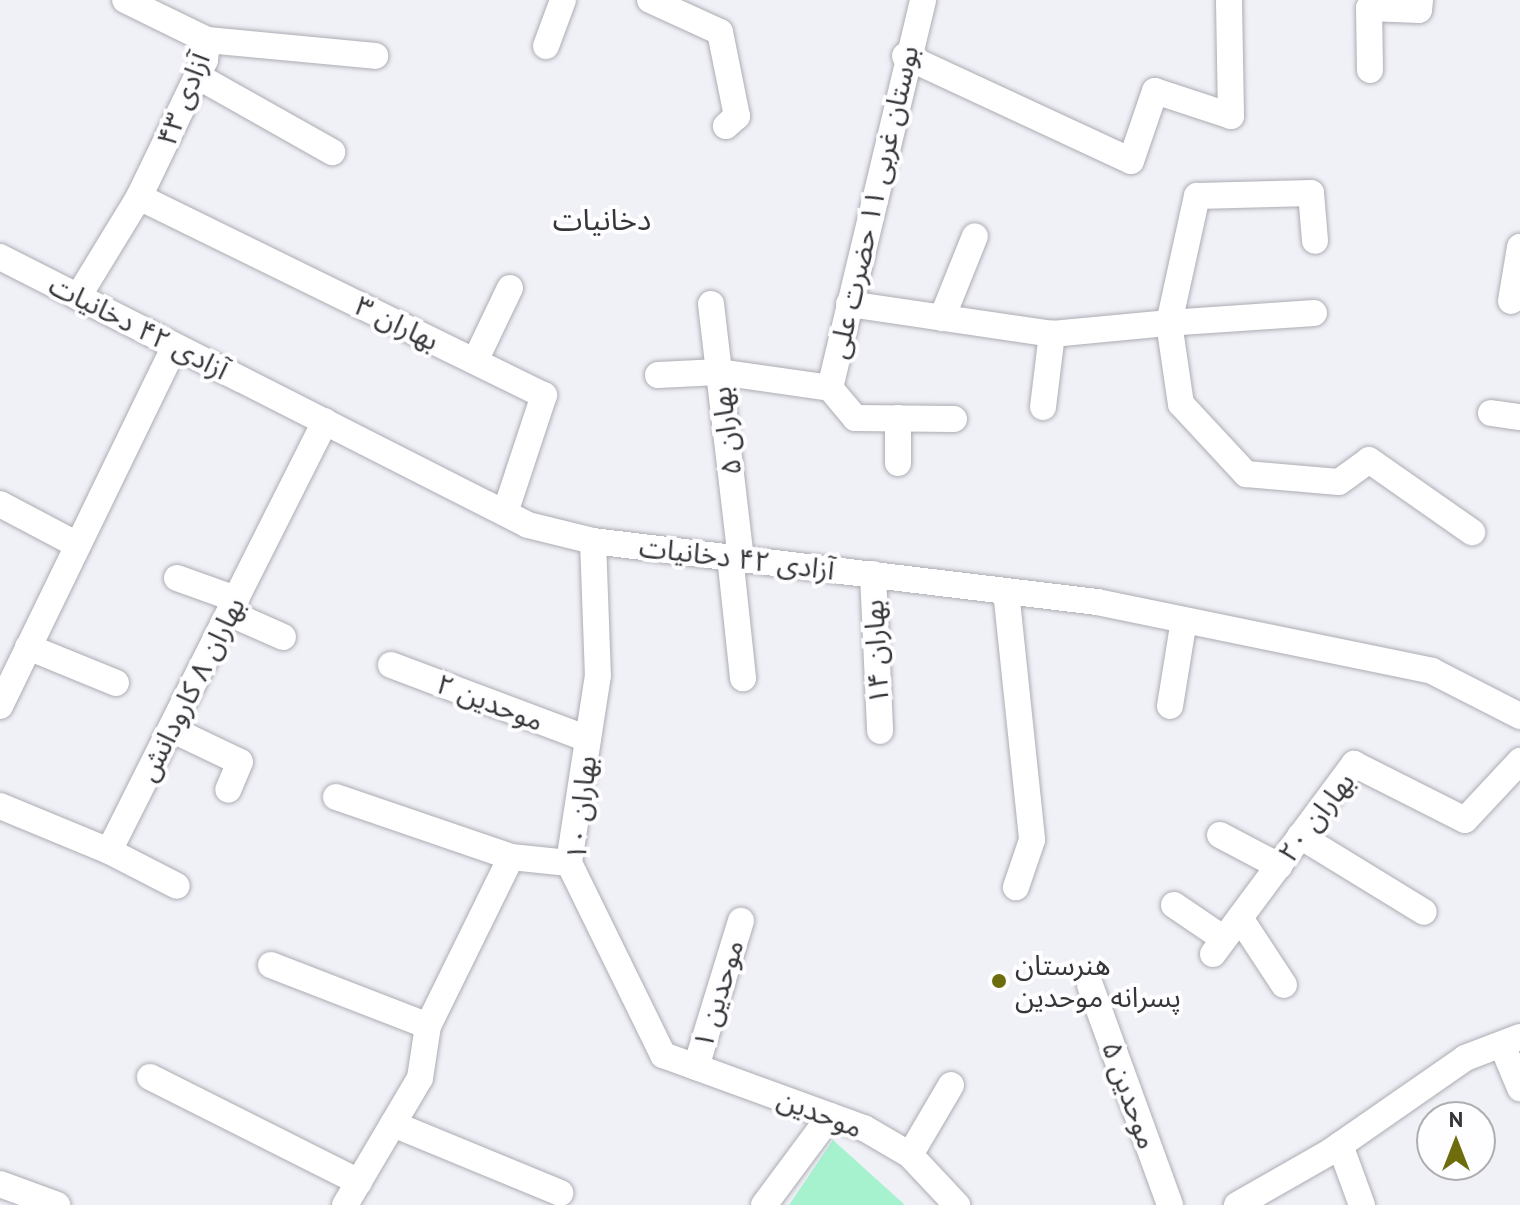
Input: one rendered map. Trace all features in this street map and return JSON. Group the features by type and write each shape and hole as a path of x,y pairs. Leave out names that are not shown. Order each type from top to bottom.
{"street":[{"name":"آزادی ۴۳","path":"78,297 139,197 199,77 207,40 166,10 125,0"},
{"path":"546,46 563,0"},
{"path":"650,0 720,32 737,116 726,126"},
{"name":"بوستان غربی ۱۱ حضرت علی","path":"658,375 719,372 830,388 905,56 923,0"},
{"path":"905,56 1131,161 1155,91 1231,116 1229,0"},
{"path":"1370,70 1369,4 1419,10 1420,0"},
{"path":"207,40 375,56"},
{"path":"199,77 332,152"},
{"path":"1315,241 1311,193 1197,196 1169,323 1181,404 1246,474 1339,482 1369,460 1472,532"},
{"name":"بهاران ۳","path":"139,197 544,395 505,513"},
{"path":"942,318 975,236"},
{"path":"1511,301 1520,247"},
{"name":"آزادی ۴۲ دخانیات","path":"0,257 505,513 593,541 1006,591 1184,620 1432,671 1520,716"},
{"path":"475,361 510,288"},
{"name":"بهاران ۵","path":"711,304 736,557 743,678"},
{"path":"849,304 1052,334 1314,313"},
{"path":"1043,407 1052,334"},
{"path":"0,706 74,543 175,346"},
{"path":"830,388 855,418 954,419"},
{"path":"1491,413 1520,417"},
{"path":"898,418 898,463"},
{"name":"بهاران ۸ کارودانش","path":"109,851 325,421"},
{"path":"0,504 74,543"},
{"name":"بهاران ۱۰","path":"593,541 598,675 569,863 663,1055"},
{"name":"بهاران ۱۴","path":"873,574 880,731"},
{"path":"177,578 283,637"},
{"path":"1006,591 1032,840 1016,887"},
{"path":"1170,706 1184,620"},
{"path":"28,647 116,683"},
{"name":"موحدین ۲","path":"391,665 588,739"},
{"path":"171,729 240,762 228,790"},
{"name":"بهاران ۲۰","path":"1174,905 1219,947 1354,764 1465,820 1520,761"},
{"path":"336,797 511,857 569,863"},
{"path":"0,806 109,851 177,886"},
{"path":"1220,835 1279,866"},
{"path":"1300,836 1424,912"},
{"path":"345,1205 420,1078 428,1026 511,857"},
{"path":"1240,918 1284,985"},
{"name":"موحدین ۱","path":"696,1067 741,921"},
{"path":"271,965 428,1026"},
{"name":"موحدین ۵","path":"1090,985 1170,1205"},
{"path":"1237,1205 1340,1145 1465,1058 1511,1041 1520,1088"},
{"name":"موحدین","path":"663,1055 830,1116 910,1155 957,1205"},
{"path":"150,1077 359,1182"},
{"path":"910,1155 951,1085"},
{"path":"764,1205 830,1116"},
{"path":"393,1124 560,1193"},
{"path":"1340,1145 1362,1205"},
{"path":"0,1184 57,1205"}],"green space":[{"path":"833,1140 905,1205 789,1205"}],"place":[{"name":"هنرستان پسرانه موحدین","path":"999,981"}],"district":[{"name":"دخانیات","path":"602,219"}]}
